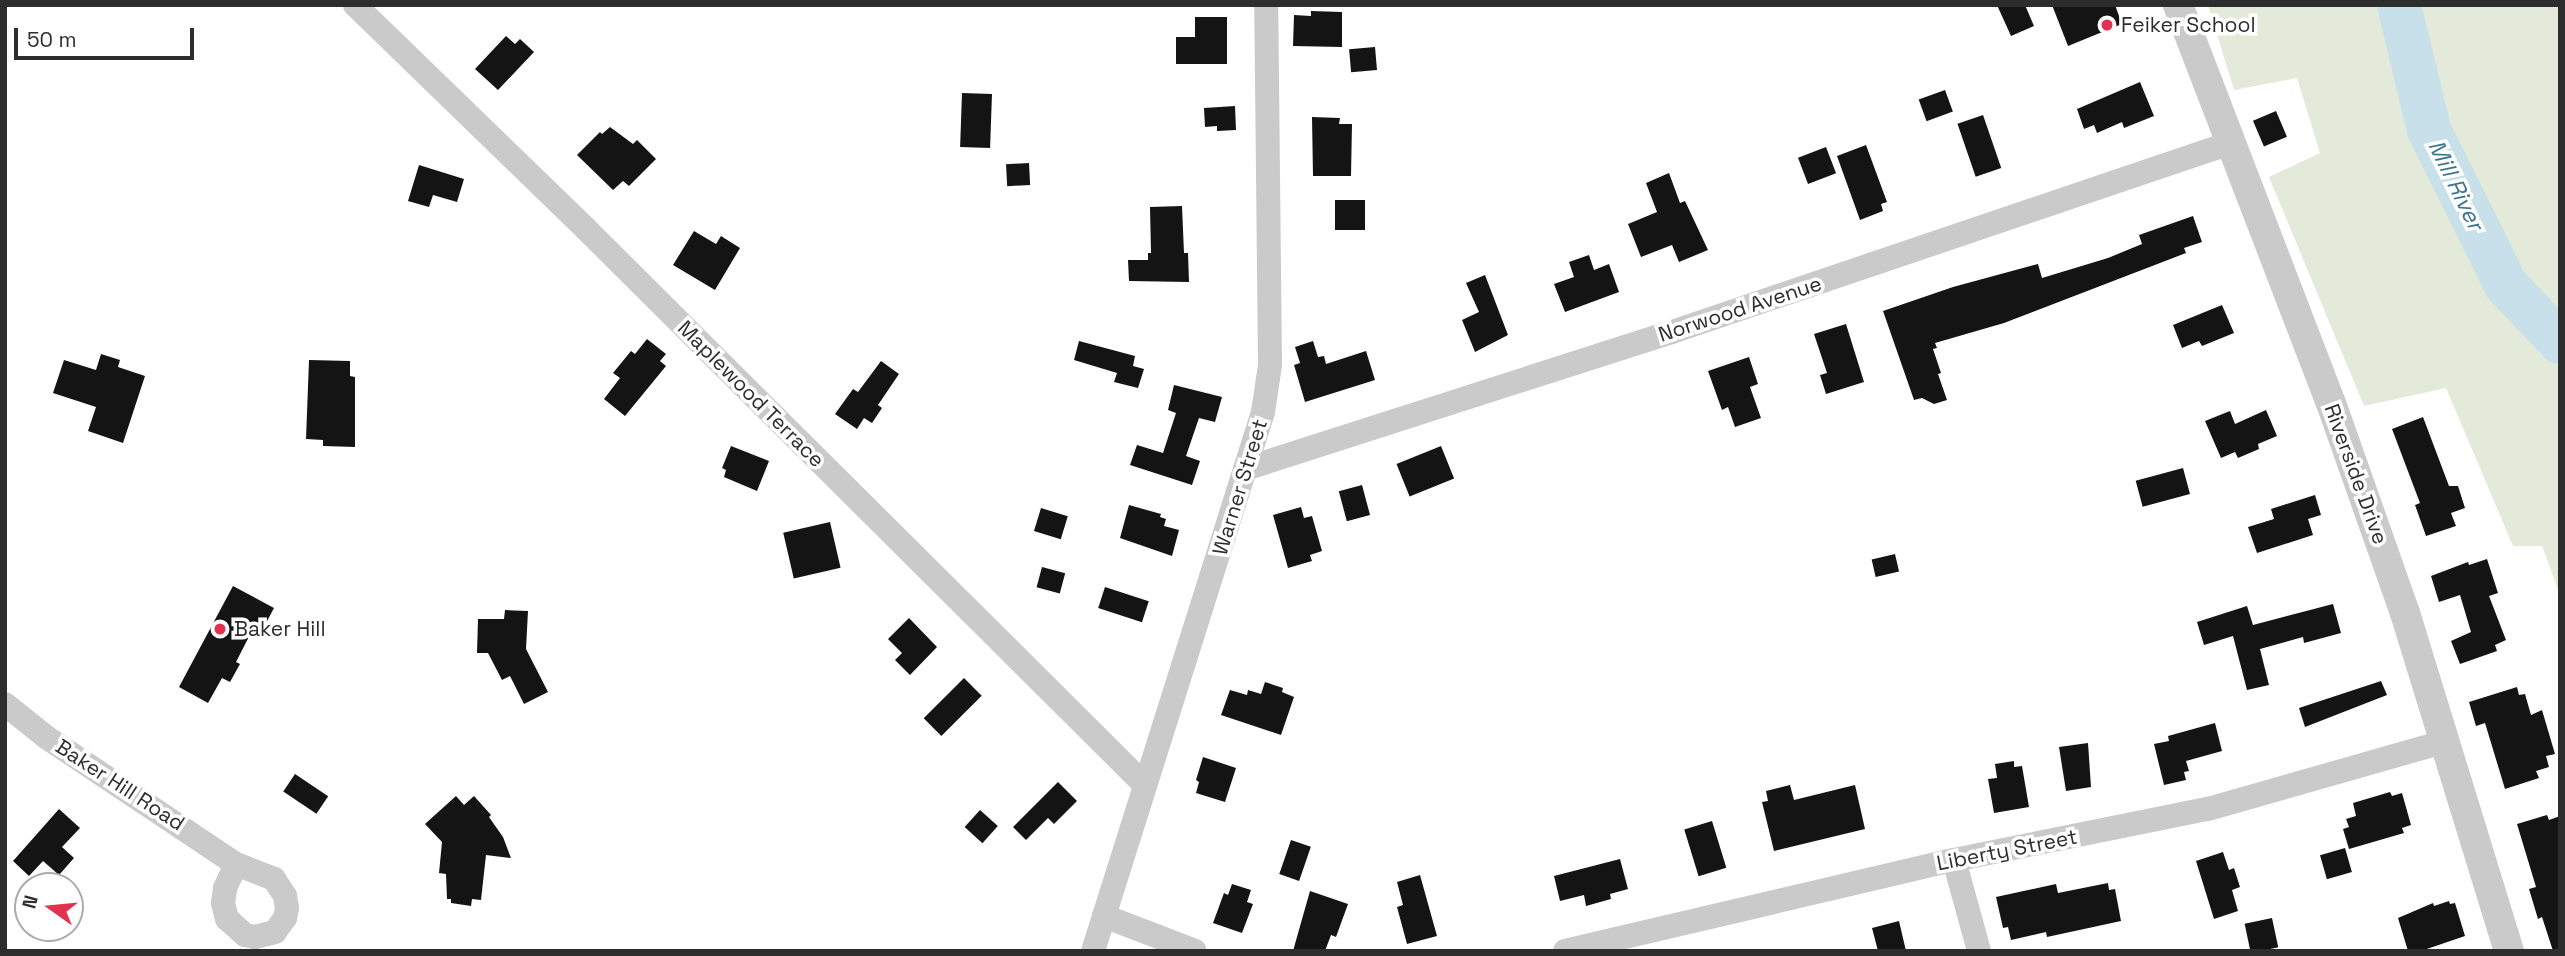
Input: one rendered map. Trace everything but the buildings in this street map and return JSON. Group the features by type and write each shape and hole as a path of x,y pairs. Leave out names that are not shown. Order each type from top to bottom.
{"street":[{"name":"Maplewood Terrace","path":"355,5 586,229 1145,785"},
{"name":"Warner Street","path":"1093,951 1264,412 1270,365 1266,5"},
{"name":"Riverside Drive","path":"2178,5 2331,403 2447,741 2509,951"},
{"name":"Norwood Avenue","path":"1248,468 1672,332 2230,143"},
{"name":"Baker Hill Road","path":"5,704 46,737 236,864"},
{"name":"Liberty Street","path":"1565,951 1954,860 2208,809 2447,741"},
{"path":"1954,860 1979,951"},
{"path":"1104,916 1195,951"}],"green space":[{"path":"2208,5 2560,5 2560,595 2542,546 2513,546 2446,388 2364,406 2269,177 2320,153 2297,78 2234,90"}],"waterway":[{"name":"Mill River","path":"2399,5 2429,130 2506,285 2560,342"}],"place":[{"name":"Feiker School","path":"2107,25"},
{"name":"Baker Hill","path":"220,629"}]}
